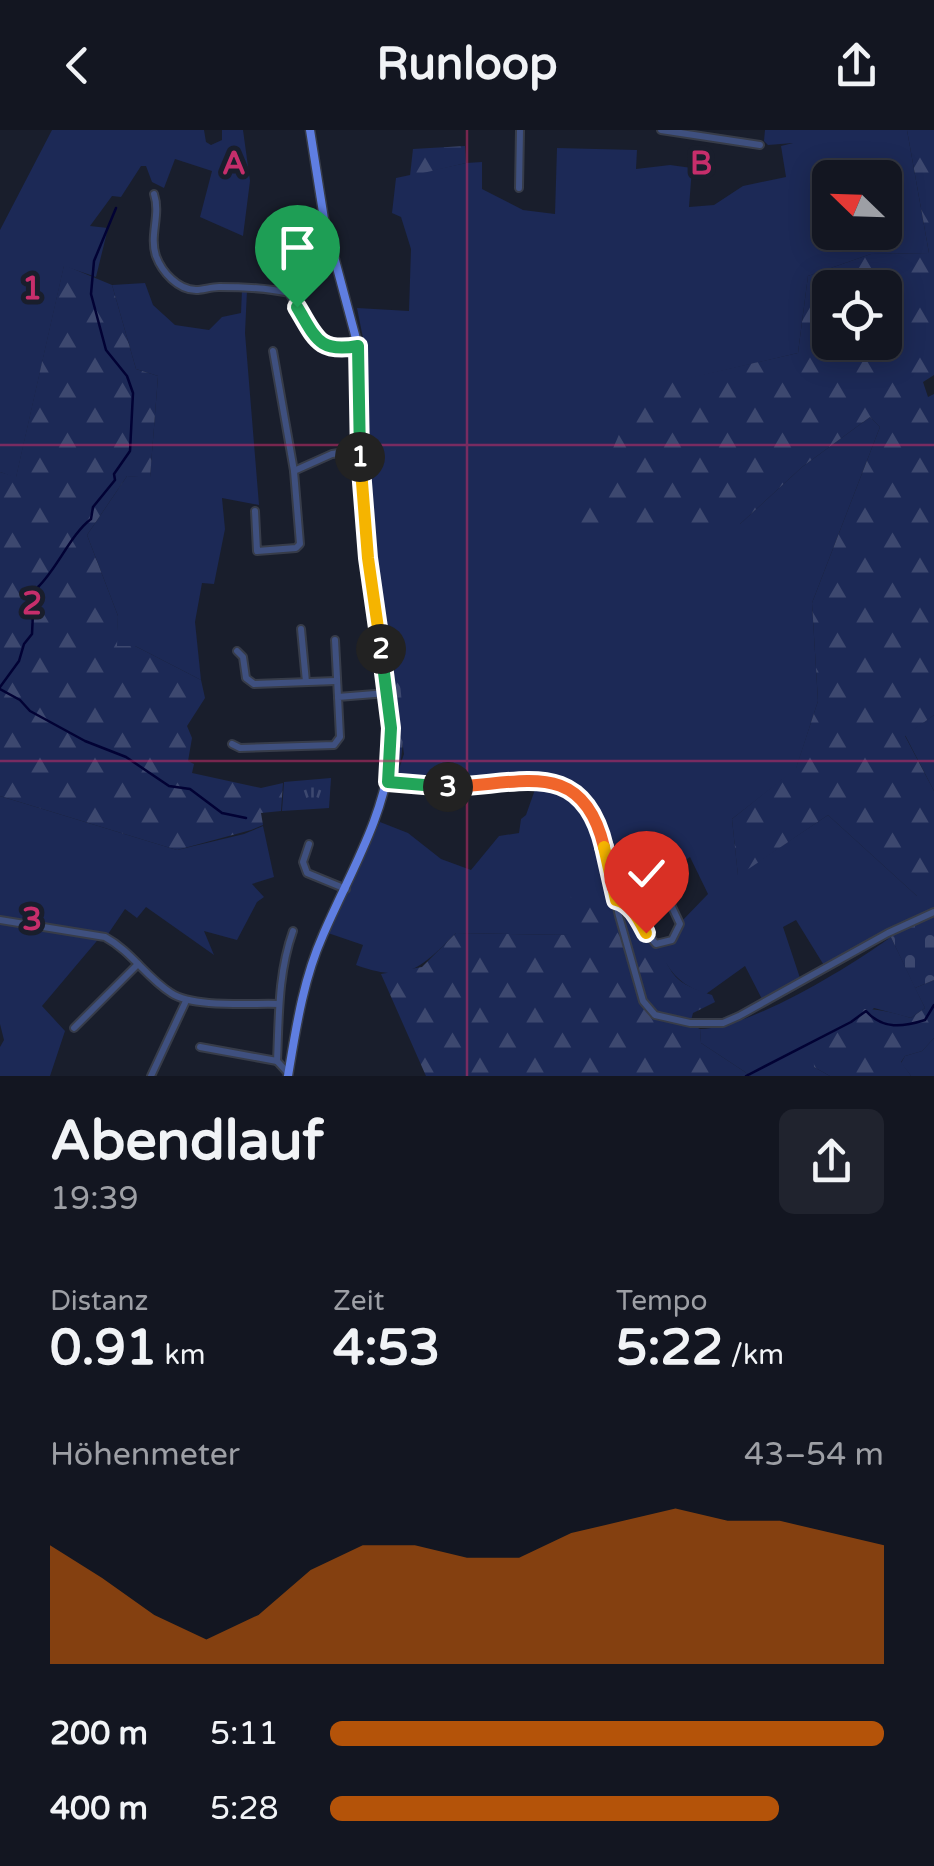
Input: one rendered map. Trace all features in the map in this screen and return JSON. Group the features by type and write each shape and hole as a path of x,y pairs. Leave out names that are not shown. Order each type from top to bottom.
{"main road":[{"path":"288,1075 310,966 372,833 388,782 392,749 388,692 368,558 358,346 324,219 310,130"}],"street":[{"path":"519,188 520,130"},
{"path":"662,130 760,145"},
{"path":"154,194 158,207 156,256 177,284 196,290 214,287 290,294 322,345 332,349 358,346"},
{"path":"255,511 256,551 296,548 300,544 294,471 273,351"},
{"path":"294,471 332,454 360,450"},
{"path":"301,628 306,682"},
{"path":"232,744 240,748 334,745 340,737 336,640"},
{"path":"238,650 246,678 254,684 336,682"},
{"path":"338,696 388,692"},
{"path":"388,782 473,786 531,779 552,782 574,793 598,822 642,1001 655,1014 691,1023 723,1023 739,1016 888,933 934,912"},
{"path":"309,844 303,862 307,873 346,888"},
{"path":"616,900 634,912 656,944 672,940 680,924 672,907"},
{"path":"0,920 105,937 120,945 170,993 186,1001 279,1004"},
{"path":"288,1075 278,1060 279,1004 283,960 293,932"},
{"path":"74,1028 138,964"},
{"path":"151,1076 186,1001"},
{"path":"200,1047 278,1060"}],"green space":[{"path":"52,130 204,130 206,142 211,145 222,140 222,130 243,130 250,181 243,236 200,217 212,171 175,159 164,188 152,182 146,166 141,166 121,197 112,196 90,226 108,228 96,277 64,266 16,478 0,472 0,230"},
{"path":"765,130 907,130 929,253 871,254 825,270 812,270 798,353 639,390 740,524 802,467 870,417 880,427 812,603 818,701 796,769 732,819 738,875 828,815 917,896 934,896 934,909 825,967 796,920 783,927 800,978 763,1001 745,966 706,994 675,976 656,945 673,940 680,923 708,894 690,857 659,878 618,896 600,820 576,788 544,778 453,784 401,780 397,775 404,754 369,514 367,358 357,308 409,311 411,249 401,217 392,213 396,178 482,162 482,189 523,210 555,214 557,148 637,150 636,169 670,165 692,168 689,207 714,205 743,186 786,177 781,146 793,143 768,145 764,141"},
{"path":"907,130 934,130 934,375 923,382 928,397 934,394 934,715 905,736 934,791 934,896 917,896 828,815 738,876 732,819 796,768 818,701 812,603 880,427 870,417 802,467 740,524 575,535 639,389 798,353 808,276 812,275 812,360 902,360 902,270 825,270 871,254 929,253"},
{"path":"465,146 466,163 410,176 413,149"},
{"path":"64,265 112,285 136,369 158,376 150,478 127,476 87,535 118,616 117,646 135,646 201,680 205,698 187,726 192,738 188,761 194,764 192,773 261,788 283,783 281,811 261,813 263,825 177,850 0,796 0,472 16,477"},
{"path":"145,283 153,305 175,325 209,330 222,317 241,313 242,290 247,290 245,333 259,505 222,498 225,529 214,584 202,583 195,622 201,680 135,646 116,646 118,616 87,535 127,476 150,477 158,376 136,369 112,285"},
{"path":"369,514 400,684 402,749 397,775 394,709"},
{"path":"934,715 934,791 905,735"},
{"path":"331,778 329,808 282,811 284,782"},
{"path":"538,781 557,787 583,807 597,834 611,884 568,935 456,933 422,964 388,973 356,965 363,945 328,933 380,822 408,833 441,859 471,870 499,836 519,833"},
{"path":"0,796 177,850 263,826 274,877 252,884 264,897 257,902 237,940 204,931 214,955 146,907 137,918 125,909 106,937 101,936 42,1006 65,1031 50,1076 0,1076 0,1047 4,1040 0,1024"},
{"path":"611,884 615,901 624,903 675,976 712,995 715,1002 693,1013 690,1024 700,1029 701,1043 751,1076 426,1076 381,974 422,967 456,933 568,935 571,896"},
{"path":"934,913 934,980 915,988 889,933"},
{"path":"889,933 925,1008 911,1018 874,1008 814,1067 830,1076 751,1076 701,1043 700,1029 745,1019 797,995 888,939"},
{"path":"934,980 934,1038 922,1051 905,1056 901,1062 911,1076 830,1076 814,1067 813,1039 835,1018 869,1009 911,1018 925,1008 915,988"},
{"path":"934,1038 934,1076 911,1076 901,1063 905,1056 922,1051"}],"waterway":[{"path":"0,687 32,634 33,613 42,598 38,587 91,519 93,507 115,480 114,474 130,451 133,393 127,376 106,350 91,294 94,261 116,208"},
{"path":"0,689 30,711 85,741 126,757 169,786 190,789 222,813 246,818"},
{"path":"746,1076 866,1011 886,1024 901,1025 925,1020 934,1005"}],"route":[{"path":"297,307 322,345 332,349 358,346 362,498 391,728 388,782 445,787 538,778 574,793 598,822 616,900 634,912 646,933"}]}
